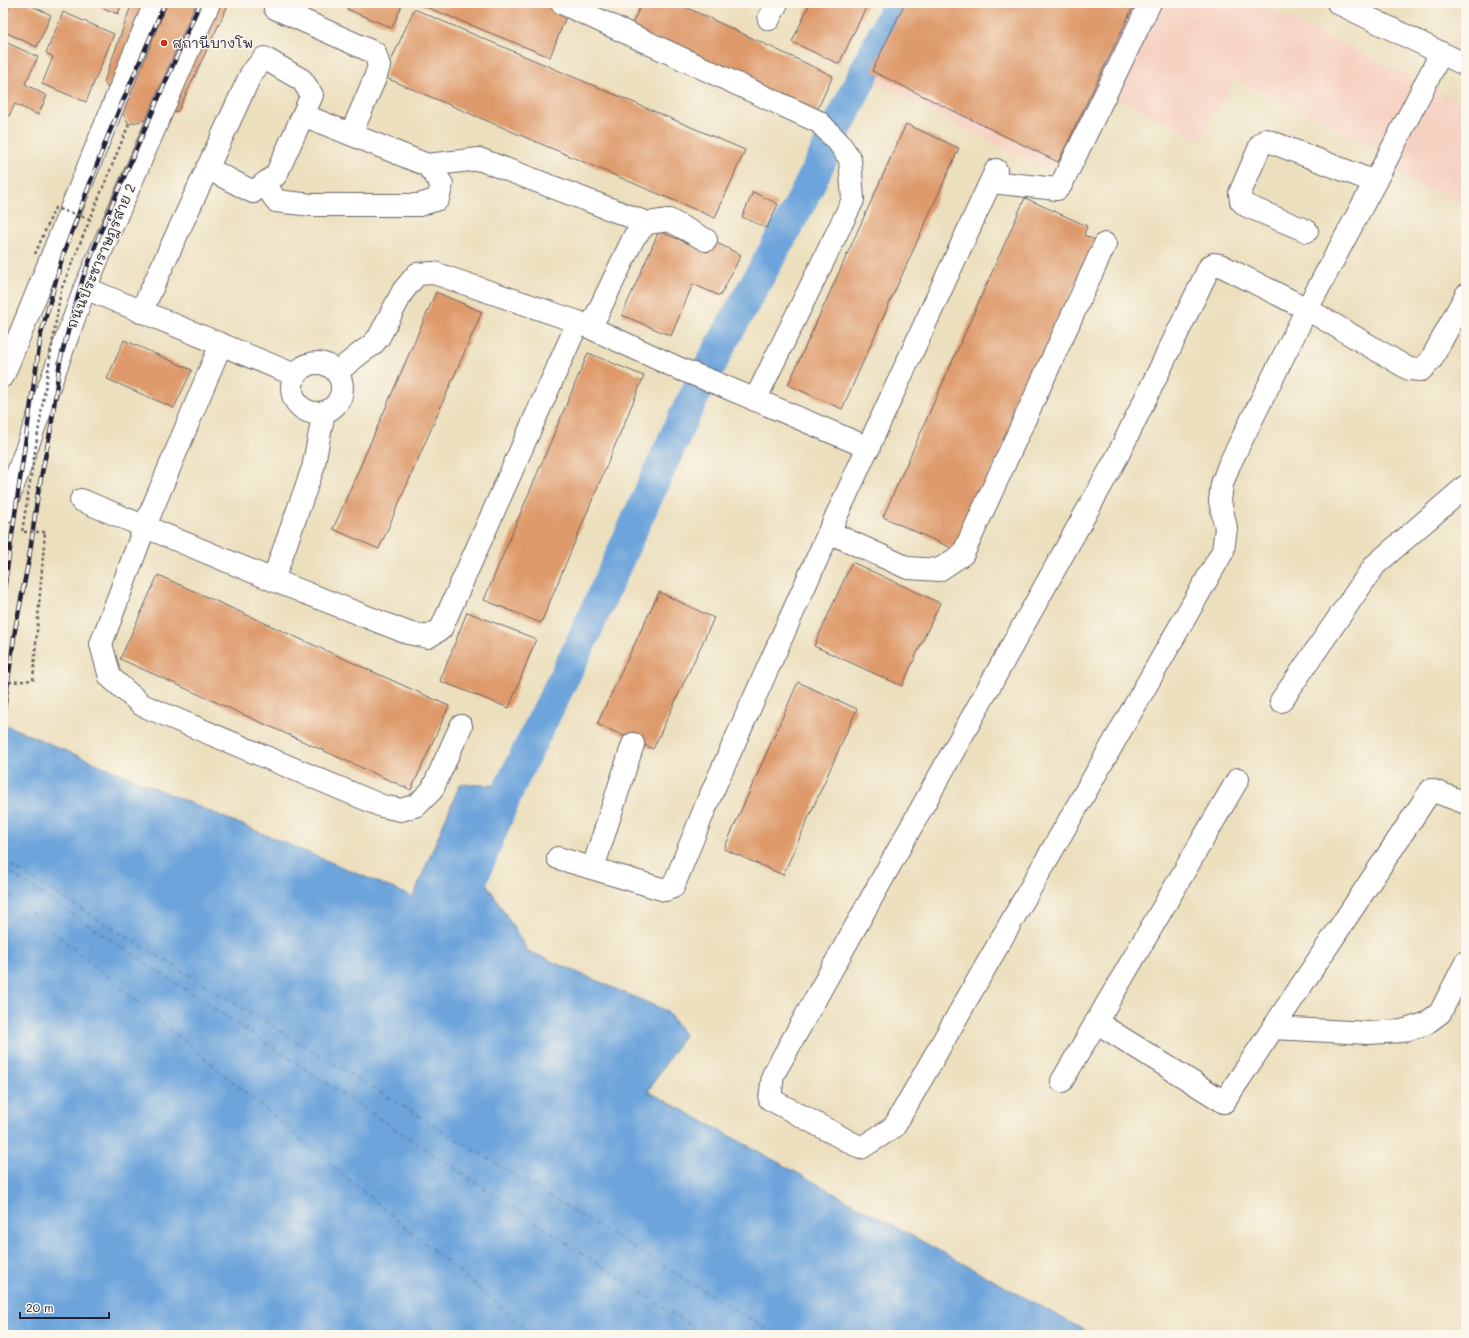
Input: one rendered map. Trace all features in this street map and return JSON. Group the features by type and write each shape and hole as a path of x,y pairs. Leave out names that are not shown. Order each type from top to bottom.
{"street":[{"path":"3,376 155,3"},
{"name":"ถนนประชาราษฎร์สาย 2","path":"3,513 85,288 210,3"},
{"path":"562,3 819,122 839,143 850,159 853,200 755,400"},
{"path":"558,858 665,890 673,887 708,801 829,532 994,176 1057,188 1061,185 1150,3"},
{"path":"1338,3 1363,8 1441,53 1466,65"},
{"path":"275,8 376,53 379,66 351,134"},
{"path":"1441,53 1375,182 1307,309 1229,465 1222,484 1220,501 1226,528 1223,551 894,1127 861,1148 770,1099 774,1076 1117,457 1210,266 1214,264 1220,265 1307,309 1409,369 1421,370 1431,360 1466,296"},
{"path":"141,312 207,168 251,74 264,58 302,80 312,96 276,176 253,192 207,168"},
{"path":"265,183 276,201 312,205 419,205 438,199 442,184 427,165 303,115"},
{"path":"1306,231 1246,206 1241,201 1240,193 1261,144 1266,140 1375,182"},
{"path":"427,165 479,158 647,223 669,220 706,240"},
{"path":"81,500 273,580 408,633 428,637 441,629 585,325 634,237 647,223"},
{"path":"829,532 908,568 938,570 962,554 1105,244"},
{"path":"337,372 372,345 379,337 403,291 417,274 434,273 585,325 680,369 869,448"},
{"path":"85,288 295,375"},
{"path":"221,344 146,526 101,644 110,677 142,705 382,806 401,810 417,805 432,790 461,726"},
{"path":"317,362 329,365 337,372 342,382 342,394 337,404 324,412 318,413 301,408 296,402 292,391 292,380 295,375 298,370 307,364 317,362"},
{"path":"273,580 313,468 324,412"},
{"path":"1281,701 1375,565 1466,486"},
{"path":"593,868 633,744"},
{"path":"1062,1081 1238,779"},
{"path":"1096,1022 1224,1102 1431,790 1466,803"},
{"path":"1273,1028 1368,1033 1402,1030 1425,1024 1440,1013 1466,962"}],"path":[{"path":"3,684 33,680 45,532 22,532 61,290 129,124"},
{"path":"36,254 55,208 90,219"}],"shaded area":[{"path":"906,3 1258,3 1466,104 1466,207 1374,163 1381,149 1234,79 1201,140 1100,90 1056,175 868,79"}],"water":[{"path":"3,724 413,897 460,784 510,786 493,802 474,863 528,951 667,1011 684,1035 648,1091 1093,1335 3,1335"}],"building":[{"path":"11,3 26,3 51,15 37,47 3,31 3,20"},
{"path":"91,3 122,3 118,14"},
{"name":"สถานีบางโพ","path":"132,3 229,3 178,111 129,124 104,82"},
{"path":"349,3 403,3 392,28 347,9"},
{"path":"416,3 539,3 567,14 550,57"},
{"path":"642,3 677,3 833,76 815,114 630,28"},
{"path":"810,3 868,3 839,64 792,42"},
{"path":"905,3 1135,3 1058,162 872,71"},
{"path":"414,9 745,150 715,218 384,77"},
{"path":"63,12 114,34 86,102 42,84 53,57 46,53"},
{"path":"3,41 38,57 25,84 47,96 38,115 15,104 9,116 3,113"},
{"path":"906,124 959,148 842,409 788,385"},
{"path":"753,192 778,204 767,228 742,217"},
{"path":"1025,198 1087,226 1084,235 1095,240 956,550 883,517"},
{"path":"659,231 708,252 713,241 741,255 720,296 693,284 671,336 622,315"},
{"path":"436,292 482,312 379,549 333,529"},
{"path":"124,340 192,370 174,408 107,379"},
{"path":"588,353 644,376 541,623 484,600"},
{"path":"852,562 940,603 902,686 814,646"},
{"path":"158,575 449,706 411,790 120,659"},
{"path":"659,592 714,618 653,749 597,724"},
{"path":"467,612 536,639 509,708 440,681"},
{"path":"798,682 857,709 783,875 724,849"}],"waterway":[{"path":"461,907 510,786 577,651 684,416 722,343 801,202 898,3"}],"ferry route":[{"path":"3,861 776,1335"},
{"path":"3,868 705,1335"},
{"path":"3,889 534,1335"}],"railway":[{"path":"3,597 41,334 63,255 107,138 165,3"},
{"path":"3,717 15,630 29,559 38,493 51,428 60,361 70,324 83,278 104,223 200,3"}],"place":[{"name":"สถานีบางโพ","path":"164,43"}]}
